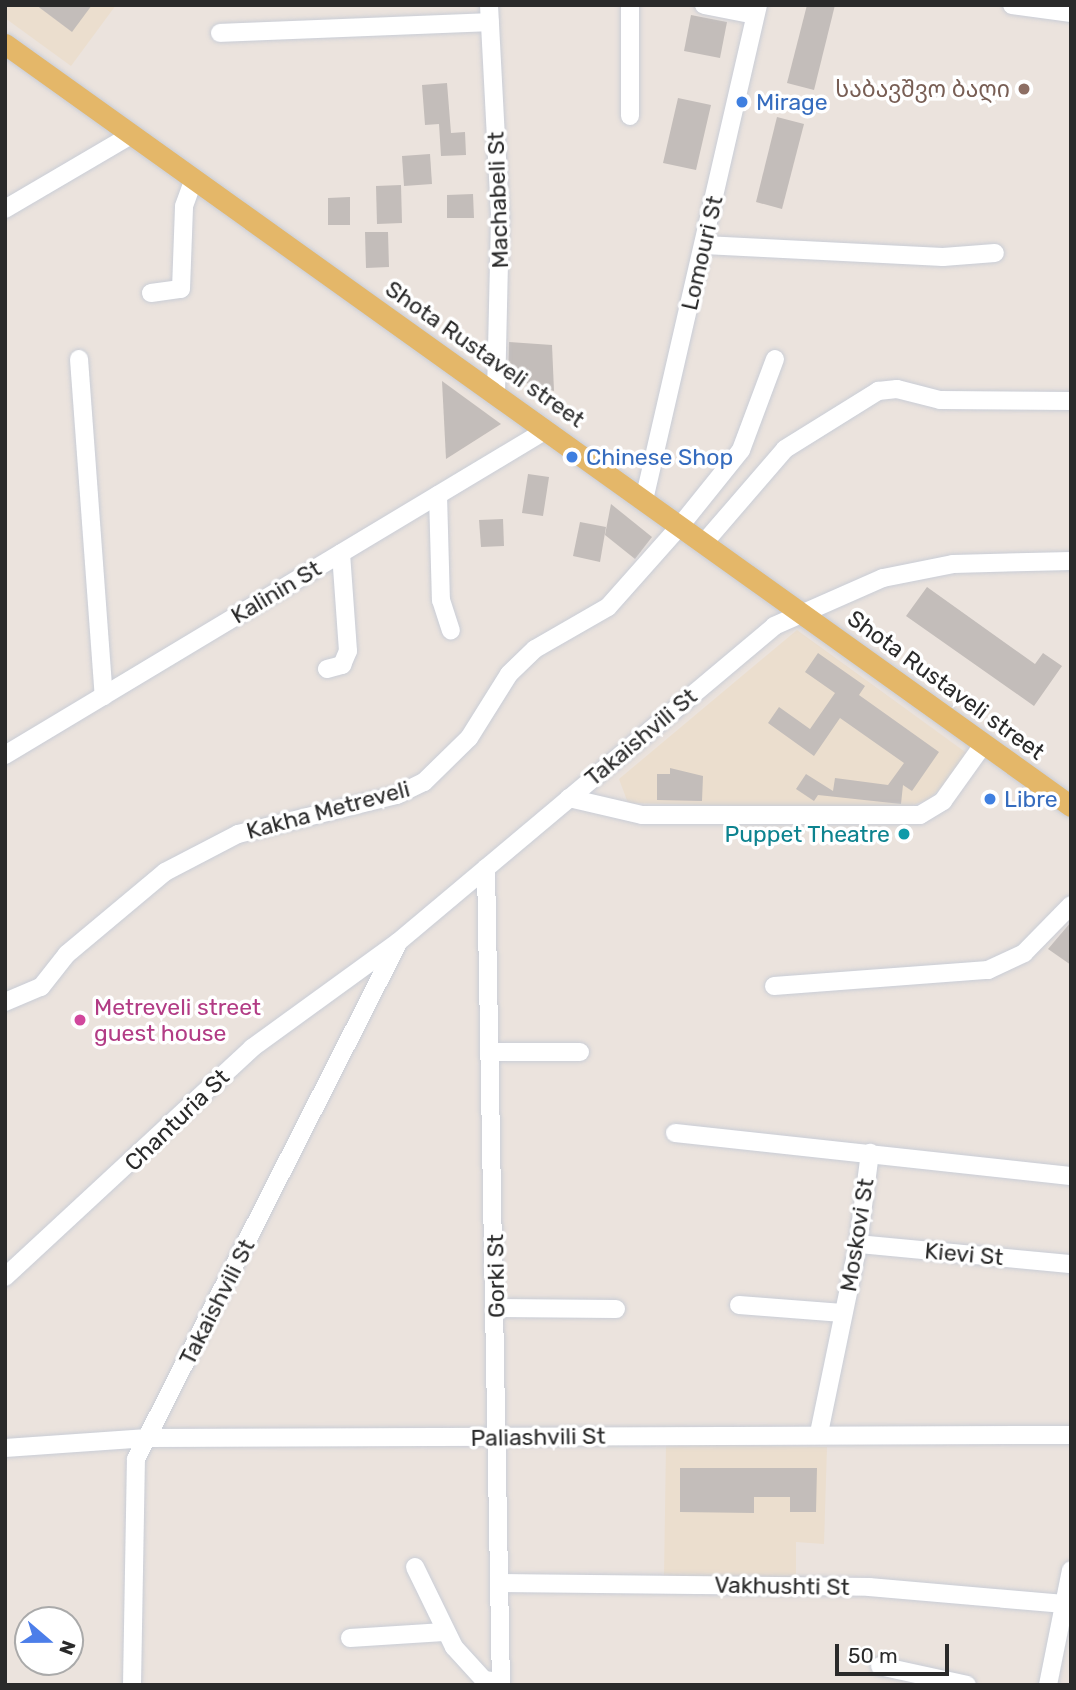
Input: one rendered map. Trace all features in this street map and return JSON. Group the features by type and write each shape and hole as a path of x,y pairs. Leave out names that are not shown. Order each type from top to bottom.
{"main road":[{"name":"Shota Rustaveli street","path":"5,44 1071,806"}],"street":[{"path":"630,5 630,116"},
{"path":"704,5 756,10"},
{"path":"1012,5 1071,13"},
{"name":"Lomouri St","path":"644,500 756,10"},
{"path":"219,33 489,14"},
{"name":"Machabeli St","path":"489,14 500,218 496,395"},
{"path":"5,209 131,135"},
{"path":"152,293 181,289 184,206 194,180"},
{"path":"704,245 929,256 995,253"},
{"path":"79,359 104,696"},
{"name":"Kakha Metreveli","path":"5,1002 41,987 67,954 165,872 238,834 397,795 424,782 469,738 509,674 535,649 608,607 680,526 741,450 775,359"},
{"path":"704,543 785,449 878,391 897,389 940,400 1071,401"},
{"name":"Kalinin St","path":"5,755 546,430"},
{"path":"438,495 441,600 451,630"},
{"path":"327,669 342,666 348,651 341,553"},
{"name":"Takaishvili St","path":"486,868 774,626 799,612 883,578 953,564 1071,561"},
{"path":"569,798 642,815 920,816 943,801 983,745"},
{"name":"Chanturia St","path":"5,1277 252,1048 398,942 486,868"},
{"name":"Gorki St","path":"486,868 500,1437 501,1684"},
{"path":"774,986 988,970 1024,953 1071,905"},
{"name":"Takaishvili St","path":"132,1685 136,1459 398,942"},
{"path":"491,1052 580,1052"},
{"path":"675,1133 870,1153"},
{"name":"Moskovi St","path":"818,1433 858,1244 870,1153 1071,1176"},
{"name":"Kievi St","path":"858,1244 1071,1264"},
{"path":"739,1305 844,1313"},
{"path":"497,1308 616,1309"},
{"name":"Paliashvili St","path":"5,1448 148,1438 818,1433 1071,1435"},
{"path":"415,1567 444,1632 484,1680 501,1684"},
{"path":"1048,1685 1071,1570"},
{"name":"Vakhushti St","path":"499,1583 869,1587 1064,1604"},
{"path":"350,1638 444,1632"},
{"path":"880,1666 967,1685"}],"shaded area":[{"path":"5,5 116,5 71,66 5,18"},
{"path":"797,630 972,757 929,799 901,810 628,803 619,779"},
{"path":"666,1444 827,1447 824,1544 796,1542 796,1581 664,1577"}],"building":[{"path":"36,5 92,5 72,32"},
{"path":"807,5 835,5 814,90 787,83"},
{"path":"691,15 727,22 720,58 684,51"},
{"path":"447,83 451,133 465,132 466,155 441,156 439,124 425,125 422,85"},
{"path":"678,98 711,105 696,170 663,163"},
{"path":"777,117 804,124 782,209 756,202"},
{"path":"430,154 432,184 404,186 402,156"},
{"path":"401,185 402,223 377,224 376,186"},
{"path":"473,194 474,218 447,218 447,195"},
{"path":"350,197 350,225 328,225 328,198"},
{"path":"365,232 388,232 389,267 366,268"},
{"path":"509,342 552,345 554,391 508,378"},
{"path":"442,381 501,424 446,459"},
{"path":"528,474 549,477 543,516 522,513"},
{"path":"611,504 652,537 635,559 605,535"},
{"path":"503,519 504,546 481,547 479,520"},
{"path":"580,522 606,527 600,562 573,556"},
{"path":"927,587 1035,664 1043,653 1062,666 1034,706 906,616"},
{"path":"818,653 865,686 859,695 939,752 912,791 903,785 901,804 818,795 814,801 796,789 806,774 833,791 835,778 888,785 904,763 840,718 814,756 768,723 779,707 810,729 835,693 805,672"},
{"path":"670,768 703,776 702,801 657,800 657,774 670,774"},
{"path":"1071,922 1071,965 1048,949"},
{"path":"680,1468 817,1468 816,1512 790,1512 790,1497 754,1497 754,1513 680,1512"}],"place":[{"name":"საბავშვო ბაღი","path":"1024,89"},
{"name":"Mirage","path":"742,102"},
{"name":"Chinese Shop","path":"572,457"},
{"name":"Libre","path":"990,799"},
{"name":"Puppet Theatre","path":"904,834"},
{"name":"Metreveli street guest house","path":"80,1020"}]}
